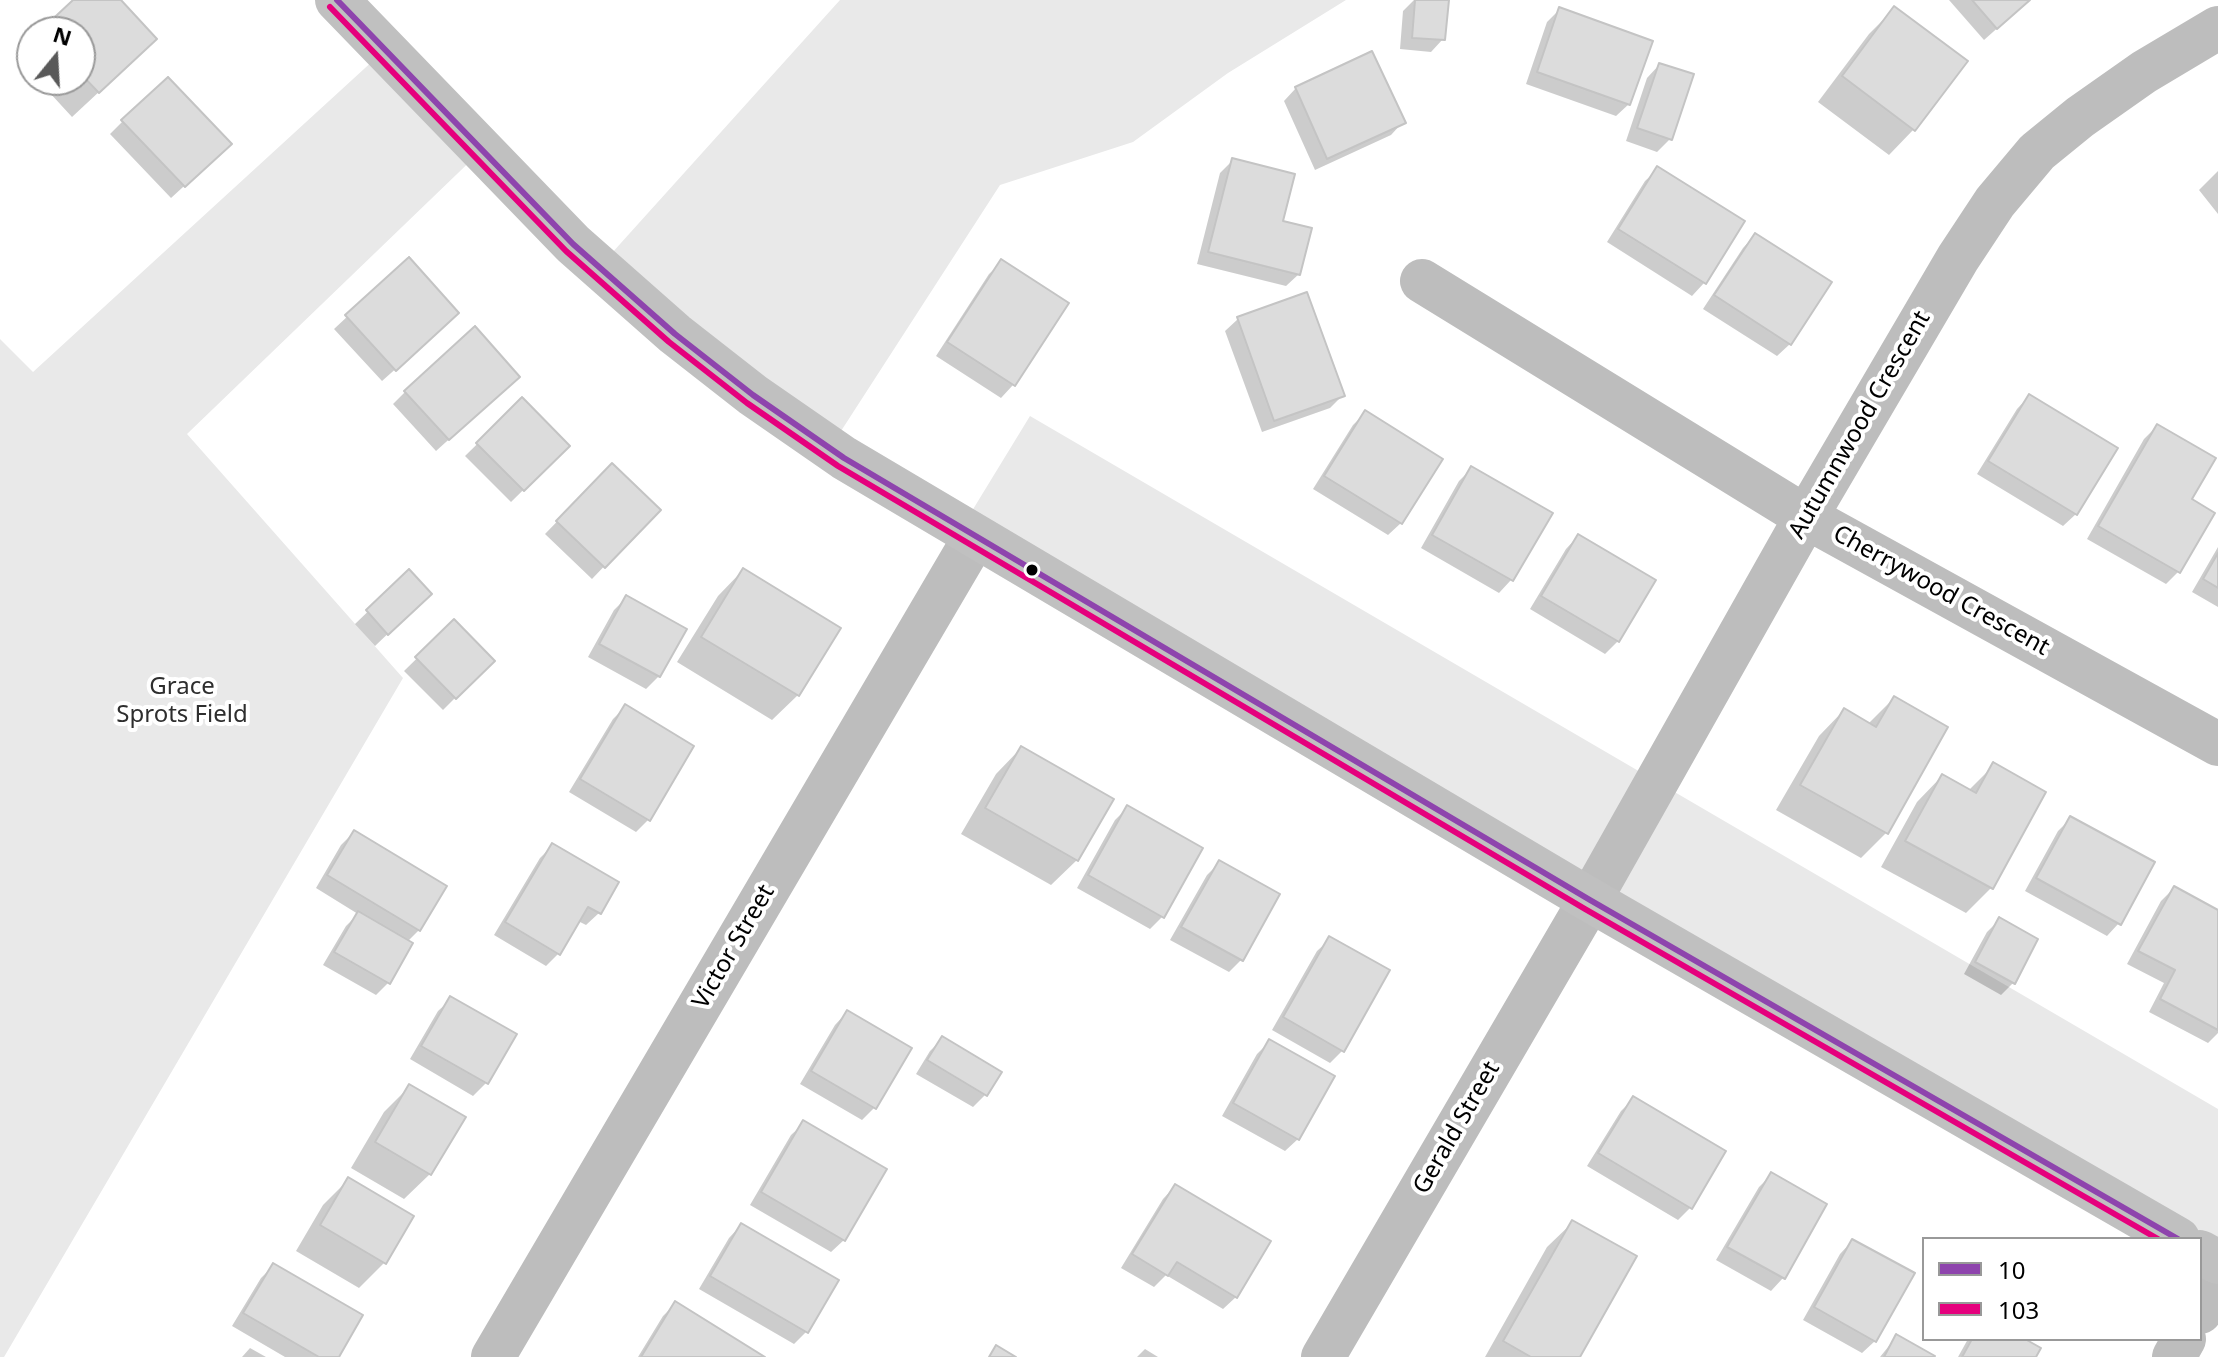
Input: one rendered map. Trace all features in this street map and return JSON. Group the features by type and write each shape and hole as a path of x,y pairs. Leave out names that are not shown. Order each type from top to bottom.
{"main road":[{"path":"337,0 573,244 675,334 753,395 844,458 1590,900 2175,1237"}],"street":[{"name":"Autumnwood Crescent","path":"1590,900 1806,517 1958,258 1995,202 2037,152 2080,117 2144,72 2218,28"},
{"name":"Cherrywood Crescent","path":"1422,281 1806,517 2218,744"},
{"name":"Victor Street","path":"493,1357 975,537"},
{"name":"Gerald Street","path":"1323,1357 1590,900"},
{"path":"2202,1309 2218,1281"}],"green space":[{"path":"840,0 1346,0 1228,73 1133,142 1000,185 832,445 602,264"},
{"name":"Grace Sprots Field","path":"388,47 484,148 187,434 403,678 4,1357 0,1357 0,339 33,372"},
{"path":"1030,416 2218,1109 2218,1256 2202,1247 2202,1237 2185,1237 964,524"}],"building":[{"path":"73,0 121,0 157,39 99,93 96,90 96,16 56,16"},
{"path":"1415,0 1449,0 1445,40 1412,38"},
{"path":"1972,0 2030,0 1997,29"},
{"path":"1894,6 1968,61 1915,131 1842,76"},
{"path":"1559,7 1653,41 1630,105 1537,72"},
{"path":"1372,51 1406,123 1327,159 1295,87"},
{"path":"1659,63 1694,74 1672,140 1637,128"},
{"path":"168,77 232,144 185,187 121,120"},
{"path":"1232,158 1295,174 1283,221 1312,228 1300,275 1208,252"},
{"path":"1657,166 1745,221 1706,284 1618,229"},
{"path":"1755,233 1832,282 1791,345 1714,295"},
{"path":"409,257 459,313 396,371 345,315"},
{"path":"1001,259 1069,303 1015,386 947,342"},
{"path":"1307,292 1345,396 1274,421 1237,317"},
{"path":"475,326 520,377 449,440 404,391"},
{"path":"2029,394 2118,448 2077,515 1988,461"},
{"path":"522,397 570,446 524,491 476,443"},
{"path":"1365,410 1443,459 1402,524 1324,476"},
{"path":"2157,424 2216,458 2192,499 2215,513 2180,573 2098,526"},
{"path":"612,463 661,510 605,568 556,521"},
{"path":"1471,466 1553,513 1513,581 1432,535"},
{"path":"1578,534 1656,580 1619,642 1541,596"},
{"path":"2218,553 2218,588 2203,579"},
{"path":"743,568 841,628 799,696 701,637"},
{"path":"409,569 432,594 388,635 366,610"},
{"path":"626,595 687,629 660,677 599,644"},
{"path":"454,619 495,661 456,699 415,657"},
{"path":"1894,696 1948,727 1888,834 1800,785 1844,708 1876,727"},
{"path":"625,704 694,746 650,821 580,779"},
{"path":"1021,746 1114,799 1078,861 985,808"},
{"path":"1993,762 2046,792 1993,889 1905,841 1942,774 1976,793"},
{"path":"1127,805 1203,848 1164,918 1088,875"},
{"path":"2070,816 2155,862 2121,925 2036,878"},
{"path":"354,830 447,886 420,931 327,875"},
{"path":"552,843 619,882 601,914 588,907 560,955 505,922"},
{"path":"1219,860 1280,894 1243,961 1181,927"},
{"path":"2174,886 2218,910 2218,1030 2160,999 2175,970 2138,951"},
{"path":"358,911 413,943 390,984 334,952"},
{"path":"1999,917 2038,939 2015,984 1975,962"},
{"path":"1329,936 1390,970 1344,1052 1283,1017"},
{"path":"450,996 517,1034 488,1084 421,1046"},
{"path":"847,1010 912,1048 876,1109 811,1071"},
{"path":"942,1036 1002,1072 987,1096 927,1060"},
{"path":"1269,1039 1335,1076 1299,1140 1233,1103"},
{"path":"409,1084 466,1117 431,1175 375,1142"},
{"path":"1633,1096 1726,1151 1692,1209 1598,1153"},
{"path":"803,1120 887,1169 845,1241 761,1192"},
{"path":"1771,1172 1827,1204 1785,1279 1727,1247"},
{"path":"348,1177 414,1216 386,1264 320,1225"},
{"path":"1175,1184 1271,1241 1237,1298 1177,1262 1168,1276 1132,1254"},
{"path":"1572,1220 1637,1256 1580,1357 1531,1357 1503,1341"},
{"path":"741,1223 839,1280 808,1333 710,1276"},
{"path":"1852,1239 1915,1273 1876,1342 1814,1307"},
{"path":"273,1263 363,1315 339,1357 319,1357 243,1313"},
{"path":"675,1301 765,1357 641,1357"},
{"path":"1896,1334 1935,1356 1884,1357"},
{"path":"1971,1341 2029,1341 2041,1348 2036,1357 1962,1357"},
{"path":"996,1345 1016,1357 989,1357"}],"transit line":[{"name":"10","path":"337,0 573,244 675,334 753,395 844,458 1590,900 2175,1237"},
{"name":"103","path":"330,7 566,251 669,342 747,403 838,466 1585,909 2155,1237"}]}
